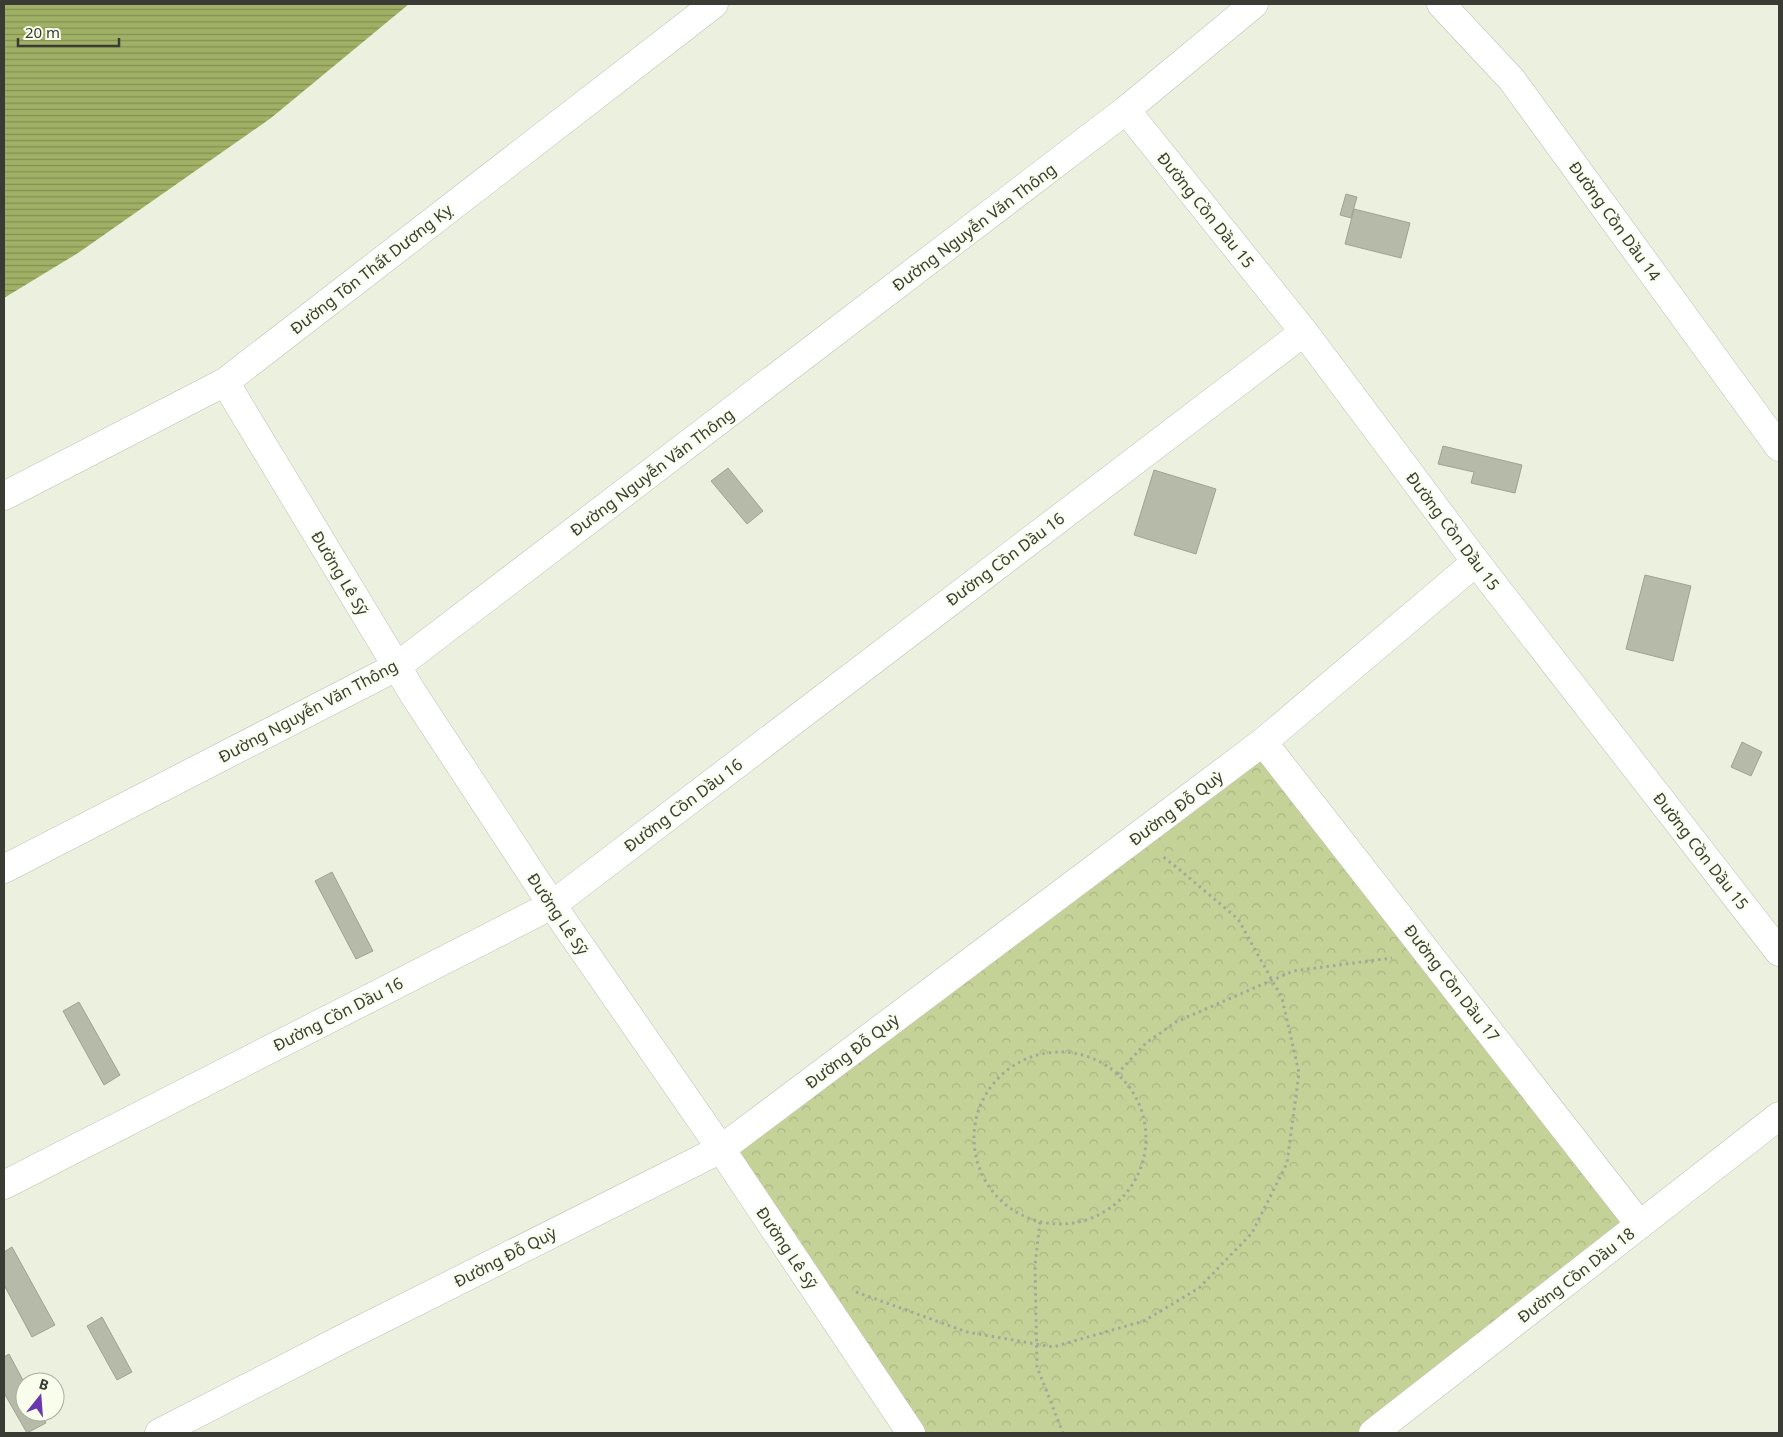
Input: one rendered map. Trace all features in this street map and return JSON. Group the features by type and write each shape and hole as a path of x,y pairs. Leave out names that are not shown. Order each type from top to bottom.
{"street":[{"name":"Đường Tôn Thất Dương Kỵ","path":"4,496 225,382 714,4"},
{"name":"Đường Nguyễn Văn Thông","path":"4,869 396,667 1126,110 1254,4"},
{"name":"Đường Cồn Dầu 14","path":"1441,4 1512,80 1779,447"},
{"name":"Đường Cồn Dầu 15","path":"1126,110 1304,332 1476,562 1779,952"},
{"name":"Đường Cồn Dầu 16","path":"4,1185 552,905 1304,332"},
{"name":"Đường Lê Sỹ","path":"225,382 396,667 552,905 721,1150 911,1433"},
{"name":"Đường Đỗ Quỳ","path":"159,1433 359,1330 721,1150 1264,742 1476,562"},
{"name":"Đường Cồn Dầu 17","path":"1264,742 1640,1225"},
{"name":"Đường Cồn Dầu 18","path":"1374,1433 1779,1116"}],"path":[{"path":"853,1291 967,1332 1053,1347 1144,1321 1199,1288 1252,1233 1287,1163 1299,1073 1282,998 1238,919 1137,837"},
{"path":"1117,1074 1146,1043 1176,1022 1293,971 1428,953"},
{"path":"1053,1052 1081,1054 1106,1065 1117,1074 1128,1084 1142,1108 1147,1136 1144,1164 1131,1189 1111,1208 1086,1221 1057,1225 1028,1219 1003,1204 984,1181 974,1154 973,1125 983,1097 1001,1074 1025,1058 1053,1052"},
{"path":"1040,1222 1035,1265 1038,1366 1063,1433"}],"green space":[{"path":"1263,742 1640,1225 1373,1433 911,1433 721,1149"}],"shaded area":[{"path":"4,4 409,4 271,118 78,253 4,298"}],"building":[{"path":"1346,194 1357,197 1351,218 1340,215"},
{"path":"1354,209 1410,223 1401,258 1345,244"},
{"path":"1443,446 1522,465 1515,493 1471,483 1474,472 1438,464"},
{"path":"728,468 763,511 747,524 711,481"},
{"path":"1154,470 1216,489 1196,554 1134,535"},
{"path":"1645,575 1691,586 1673,661 1626,649"},
{"path":"1742,742 1762,752 1751,776 1731,767"},
{"path":"332,872 373,951 356,959 315,881"},
{"path":"79,1002 120,1075 104,1085 63,1011"},
{"path":"12,1247 55,1325 32,1337 4,1285 4,1252"},
{"path":"102,1317 132,1372 117,1380 87,1326"},
{"path":"9,1354 19,1372 15,1372 15,1412 4,1393 4,1357"},
{"path":"21,1422 45,1422 46,1423 27,1433"}]}
